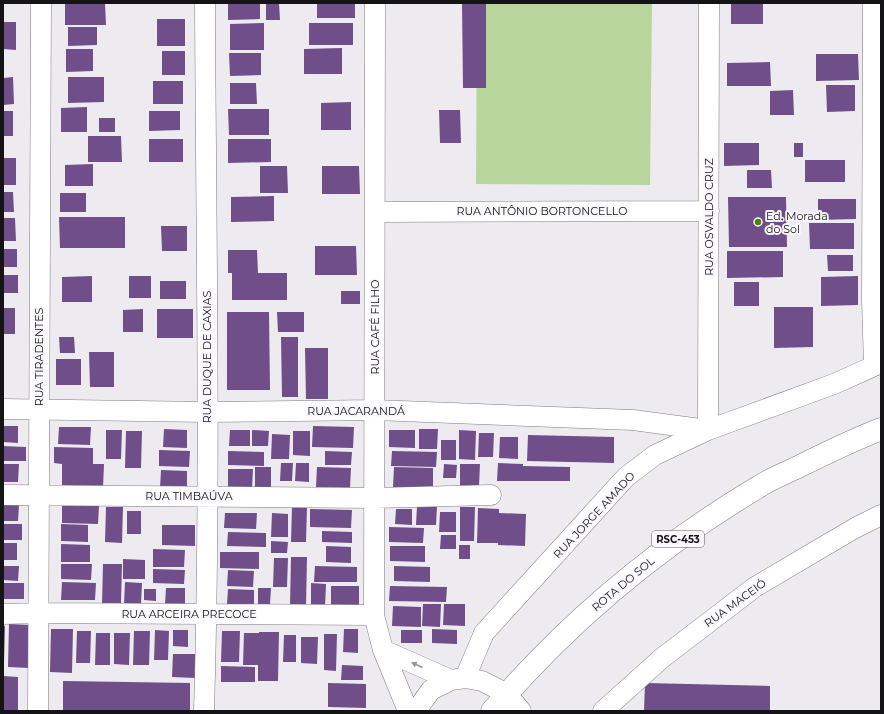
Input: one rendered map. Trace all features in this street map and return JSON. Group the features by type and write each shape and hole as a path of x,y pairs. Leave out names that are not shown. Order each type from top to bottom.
{"highway":[{"name":"ROTA DO SOL","path":"492,711 568,630 619,584 684,534 762,485 851,441 881,429"}],"street":[{"name":"RUA TIRADENTES","path":"38,711 41,3"},
{"name":"RUA DUQUE DE CAXIAS","path":"204,711 208,497 205,3"},
{"name":"RUA CAFÉ FILHO","path":"375,3 374,615 384,650 408,711"},
{"name":"RUA OSVALDO CRUZ","path":"708,430 709,3"},
{"path":"873,3 872,300 878,365"},
{"name":"RUA ANTÔNIO BORTONCELLO","path":"375,212 709,210"},
{"name":"RUA JORGE AMADO","path":"458,679 484,633 626,477 655,456 708,430 827,386 878,365"},
{"name":"RUA JACARANDÁ","path":"3,409 207,412 375,410 633,420 708,430"},
{"name":"RUA TIMBAÚVA","path":"3,495 375,498 491,495"},
{"name":"RUA MACEIÓ","path":"603,711 662,658 755,587 855,528 881,515"},
{"name":"RUA ARCEIRA PRECOCE","path":"3,614 374,615"},
{"path":"384,650 458,679 482,681 507,694 521,711"},
{"path":"418,711 418,708 431,690 458,679"}],"green space":[{"path":"477,3 652,3 650,185 476,184"}],"building":[{"path":"65,3 105,3 106,25 65,25"},
{"path":"228,3 260,3 260,19 228,20"},
{"path":"266,3 279,3 280,20 266,20"},
{"path":"317,3 355,3 355,18 317,18"},
{"path":"462,3 486,3 486,88 463,88"},
{"path":"731,3 763,3 763,24 731,24"},
{"path":"157,19 185,19 185,46 157,46"},
{"path":"3,22 16,22 16,50 3,49"},
{"path":"264,23 264,50 230,50 230,24"},
{"path":"309,23 353,23 353,45 309,45"},
{"path":"68,27 97,27 97,45 68,46"},
{"path":"342,48 342,74 304,74 304,49"},
{"path":"66,49 93,49 93,71 66,72"},
{"path":"162,51 185,51 185,75 162,75"},
{"path":"229,53 261,53 261,75 230,76"},
{"path":"816,54 858,54 859,80 816,81"},
{"path":"770,62 771,86 727,86 727,63"},
{"path":"13,77 14,104 3,105 3,78"},
{"path":"68,77 104,77 104,102 68,103"},
{"path":"153,81 183,81 183,104 153,104"},
{"path":"230,83 256,83 257,104 230,104"},
{"path":"826,85 855,85 855,111 827,112"},
{"path":"793,90 794,115 770,115 770,91"},
{"path":"351,102 351,130 321,130 321,103"},
{"path":"87,107 87,132 61,132 61,108"},
{"path":"228,109 269,109 269,135 229,135"},
{"path":"439,110 460,110 461,143 440,143"},
{"path":"3,111 13,111 13,136 3,136"},
{"path":"149,111 180,111 180,130 149,131"},
{"path":"99,118 115,118 115,132 99,132"},
{"path":"88,136 121,136 122,162 88,162"},
{"path":"149,139 183,139 183,162 149,162"},
{"path":"228,139 271,139 271,162 228,163"},
{"path":"724,143 759,143 759,165 724,166"},
{"path":"794,143 803,143 803,157 794,157"},
{"path":"3,158 16,158 16,185 3,185"},
{"path":"805,160 845,160 845,182 805,182"},
{"path":"93,164 93,186 65,186 65,165"},
{"path":"260,166 287,166 288,193 260,193"},
{"path":"322,166 359,166 360,194 322,194"},
{"path":"747,170 771,170 772,188 747,188"},
{"path":"3,192 13,192 14,212 3,212"},
{"path":"60,193 86,193 86,212 60,212"},
{"path":"274,196 274,221 231,222 231,197"},
{"name":"Ed. Morada do Sol","path":"728,197 786,197 787,247 729,247"},
{"path":"818,199 856,199 856,219 818,220"},
{"path":"59,217 125,217 125,248 60,248"},
{"path":"3,218 15,218 16,241 3,241"},
{"path":"809,223 854,223 854,249 810,249"},
{"path":"161,226 187,226 187,251 162,251"},
{"path":"315,246 356,246 357,275 315,275"},
{"path":"3,249 17,249 17,267 3,267"},
{"path":"228,250 257,250 258,273 287,273 287,300 232,300 232,273 228,273"},
{"path":"727,251 783,251 783,277 727,278"},
{"path":"827,255 853,255 853,271 828,271"},
{"path":"3,275 18,275 18,293 3,293"},
{"path":"92,276 92,302 62,302 62,277"},
{"path":"129,276 151,276 151,298 129,298"},
{"path":"858,276 858,305 821,306 821,277"},
{"path":"160,281 186,281 186,299 160,299"},
{"path":"734,282 759,282 759,306 734,306"},
{"path":"341,291 360,291 360,304 341,304"},
{"path":"774,307 813,307 813,347 774,348"},
{"path":"3,308 15,308 15,334 3,334"},
{"path":"143,309 143,332 123,332 123,310"},
{"path":"157,309 193,309 193,338 157,338"},
{"path":"227,312 269,312 270,390 227,390"},
{"path":"277,312 304,312 304,332 278,332"},
{"path":"59,337 74,337 75,353 60,353"},
{"path":"281,337 298,337 298,397 282,397"},
{"path":"305,348 328,348 328,399 306,399"},
{"path":"89,352 114,352 114,387 90,387"},
{"path":"56,359 81,359 81,385 56,385"},
{"path":"3,426 18,426 18,443 3,442"},
{"path":"313,426 354,427 353,448 312,447"},
{"path":"59,427 91,427 90,445 58,444"},
{"path":"164,429 187,430 187,448 163,447"},
{"path":"419,429 438,429 437,449 419,449"},
{"path":"106,430 122,430 121,459 106,459"},
{"path":"230,430 250,430 250,446 229,446"},
{"path":"252,430 269,431 268,446 252,446"},
{"path":"389,430 415,430 415,448 389,447"},
{"path":"459,430 476,431 475,460 459,459"},
{"path":"126,431 142,431 141,468 125,468"},
{"path":"293,431 310,431 310,456 293,455"},
{"path":"479,433 494,433 493,457 478,457"},
{"path":"272,434 290,435 289,459 271,459"},
{"path":"528,435 614,437 614,463 527,461"},
{"path":"500,437 518,437 518,459 499,458"},
{"path":"441,440 456,440 456,460 441,460"},
{"path":"3,446 26,447 26,461 3,461"},
{"path":"54,447 93,448 93,464 104,464 103,488 62,487 62,464 54,463"},
{"path":"159,450 190,451 189,467 159,466"},
{"path":"228,451 264,452 264,466 228,465"},
{"path":"325,451 352,452 351,465 325,465"},
{"path":"392,451 437,452 436,467 391,466"},
{"path":"281,463 293,463 292,481 280,481"},
{"path":"296,463 309,463 309,482 295,481"},
{"path":"498,463 523,464 523,466 570,467 570,481 497,481"},
{"path":"3,464 19,464 18,482 3,482"},
{"path":"444,464 457,465 456,478 443,478"},
{"path":"460,464 480,464 479,486 460,486"},
{"path":"255,467 271,467 271,488 255,487"},
{"path":"317,467 351,468 350,488 316,487"},
{"path":"394,467 433,468 433,488 393,487"},
{"path":"228,469 253,469 252,489 228,488"},
{"path":"161,470 187,471 187,488 160,488"},
{"path":"3,505 19,505 18,521 3,521"},
{"path":"62,505 99,506 98,524 62,523"},
{"path":"417,506 437,506 436,525 416,525"},
{"path":"106,507 123,507 122,543 105,542"},
{"path":"292,507 307,507 306,542 291,542"},
{"path":"460,507 475,507 474,541 460,541"},
{"path":"478,508 499,509 499,513 526,514 525,546 498,545 498,543 477,543"},
{"path":"310,509 352,510 351,528 310,527"},
{"path":"396,509 412,509 412,525 395,524"},
{"path":"127,511 141,511 141,534 127,534"},
{"path":"440,512 456,512 456,532 439,532"},
{"path":"225,513 257,513 256,529 224,528"},
{"path":"272,513 288,514 288,537 271,537"},
{"path":"3,524 22,524 22,540 3,540"},
{"path":"61,524 88,525 88,542 61,541"},
{"path":"162,525 195,525 195,546 162,545"},
{"path":"389,527 424,528 423,543 389,542"},
{"path":"322,531 352,532 352,543 322,542"},
{"path":"228,532 266,533 266,547 227,546"},
{"path":"441,535 456,535 456,549 440,549"},
{"path":"271,541 288,542 287,553 271,553"},
{"path":"3,543 17,543 17,560 3,560"},
{"path":"61,544 90,545 90,562 61,562"},
{"path":"459,545 470,545 470,559 459,559"},
{"path":"326,546 351,547 351,563 326,562"},
{"path":"390,546 425,546 425,562 390,561"},
{"path":"153,549 185,550 184,567 153,567"},
{"path":"220,552 259,552 259,569 220,568"},
{"path":"291,557 307,557 306,606 290,606"},
{"path":"274,558 288,558 287,587 273,587"},
{"path":"123,559 145,560 145,579 123,579"},
{"path":"61,564 92,564 91,580 61,579"},
{"path":"103,564 122,564 121,604 102,604"},
{"path":"3,566 19,566 18,581 3,580"},
{"path":"315,566 357,567 357,582 314,582"},
{"path":"394,566 430,567 430,582 394,581"},
{"path":"153,569 185,570 184,584 153,583"},
{"path":"228,570 254,571 253,587 227,586"},
{"path":"62,582 96,583 95,600 61,600"},
{"path":"125,582 142,583 141,604 124,604"},
{"path":"3,583 24,583 24,599 3,599"},
{"path":"311,583 326,584 325,607 311,607"},
{"path":"331,586 359,586 359,606 331,605"},
{"path":"390,586 447,587 446,602 389,601"},
{"path":"166,588 185,588 185,605 165,604"},
{"path":"258,588 271,588 270,604 258,604"},
{"path":"144,589 156,589 156,601 144,600"},
{"path":"228,589 254,590 254,604 227,604"},
{"path":"423,604 441,604 440,627 422,626"},
{"path":"444,604 465,604 465,626 443,625"},
{"path":"393,606 421,607 421,627 392,626"},
{"path":"9,624 30,625 29,668 8,667"},
{"path":"3,626 5,626 4,663 3,663"},
{"path":"51,629 73,629 72,673 50,672"},
{"path":"344,629 358,629 358,653 343,652"},
{"path":"432,629 457,630 457,644 432,643"},
{"path":"155,630 169,631 168,660 154,660"},
{"path":"173,630 188,630 188,647 173,646"},
{"path":"401,630 422,630 422,643 401,643"},
{"path":"77,631 91,631 90,663 76,663"},
{"path":"134,631 150,631 149,665 133,665"},
{"path":"222,631 240,631 239,662 221,662"},
{"path":"279,632 278,681 258,681 258,665 243,665 244,633"},
{"path":"96,633 110,633 110,665 95,665"},
{"path":"114,633 130,633 129,665 114,664"},
{"path":"324,634 337,634 336,671 324,670"},
{"path":"284,635 296,635 296,662 283,662"},
{"path":"301,637 318,637 317,664 301,663"},
{"path":"173,654 195,654 195,678 172,677"},
{"path":"342,665 363,666 363,680 341,680"},
{"path":"221,666 255,667 255,682 221,682"},
{"path":"3,676 18,677 18,711 3,711"},
{"path":"63,681 190,683 190,711 63,711"},
{"path":"328,683 366,684 366,708 328,707"},
{"path":"645,683 770,686 770,711 644,711"}],"place":[{"name":"Ed. Morada do Sol","path":"758,222"}]}
